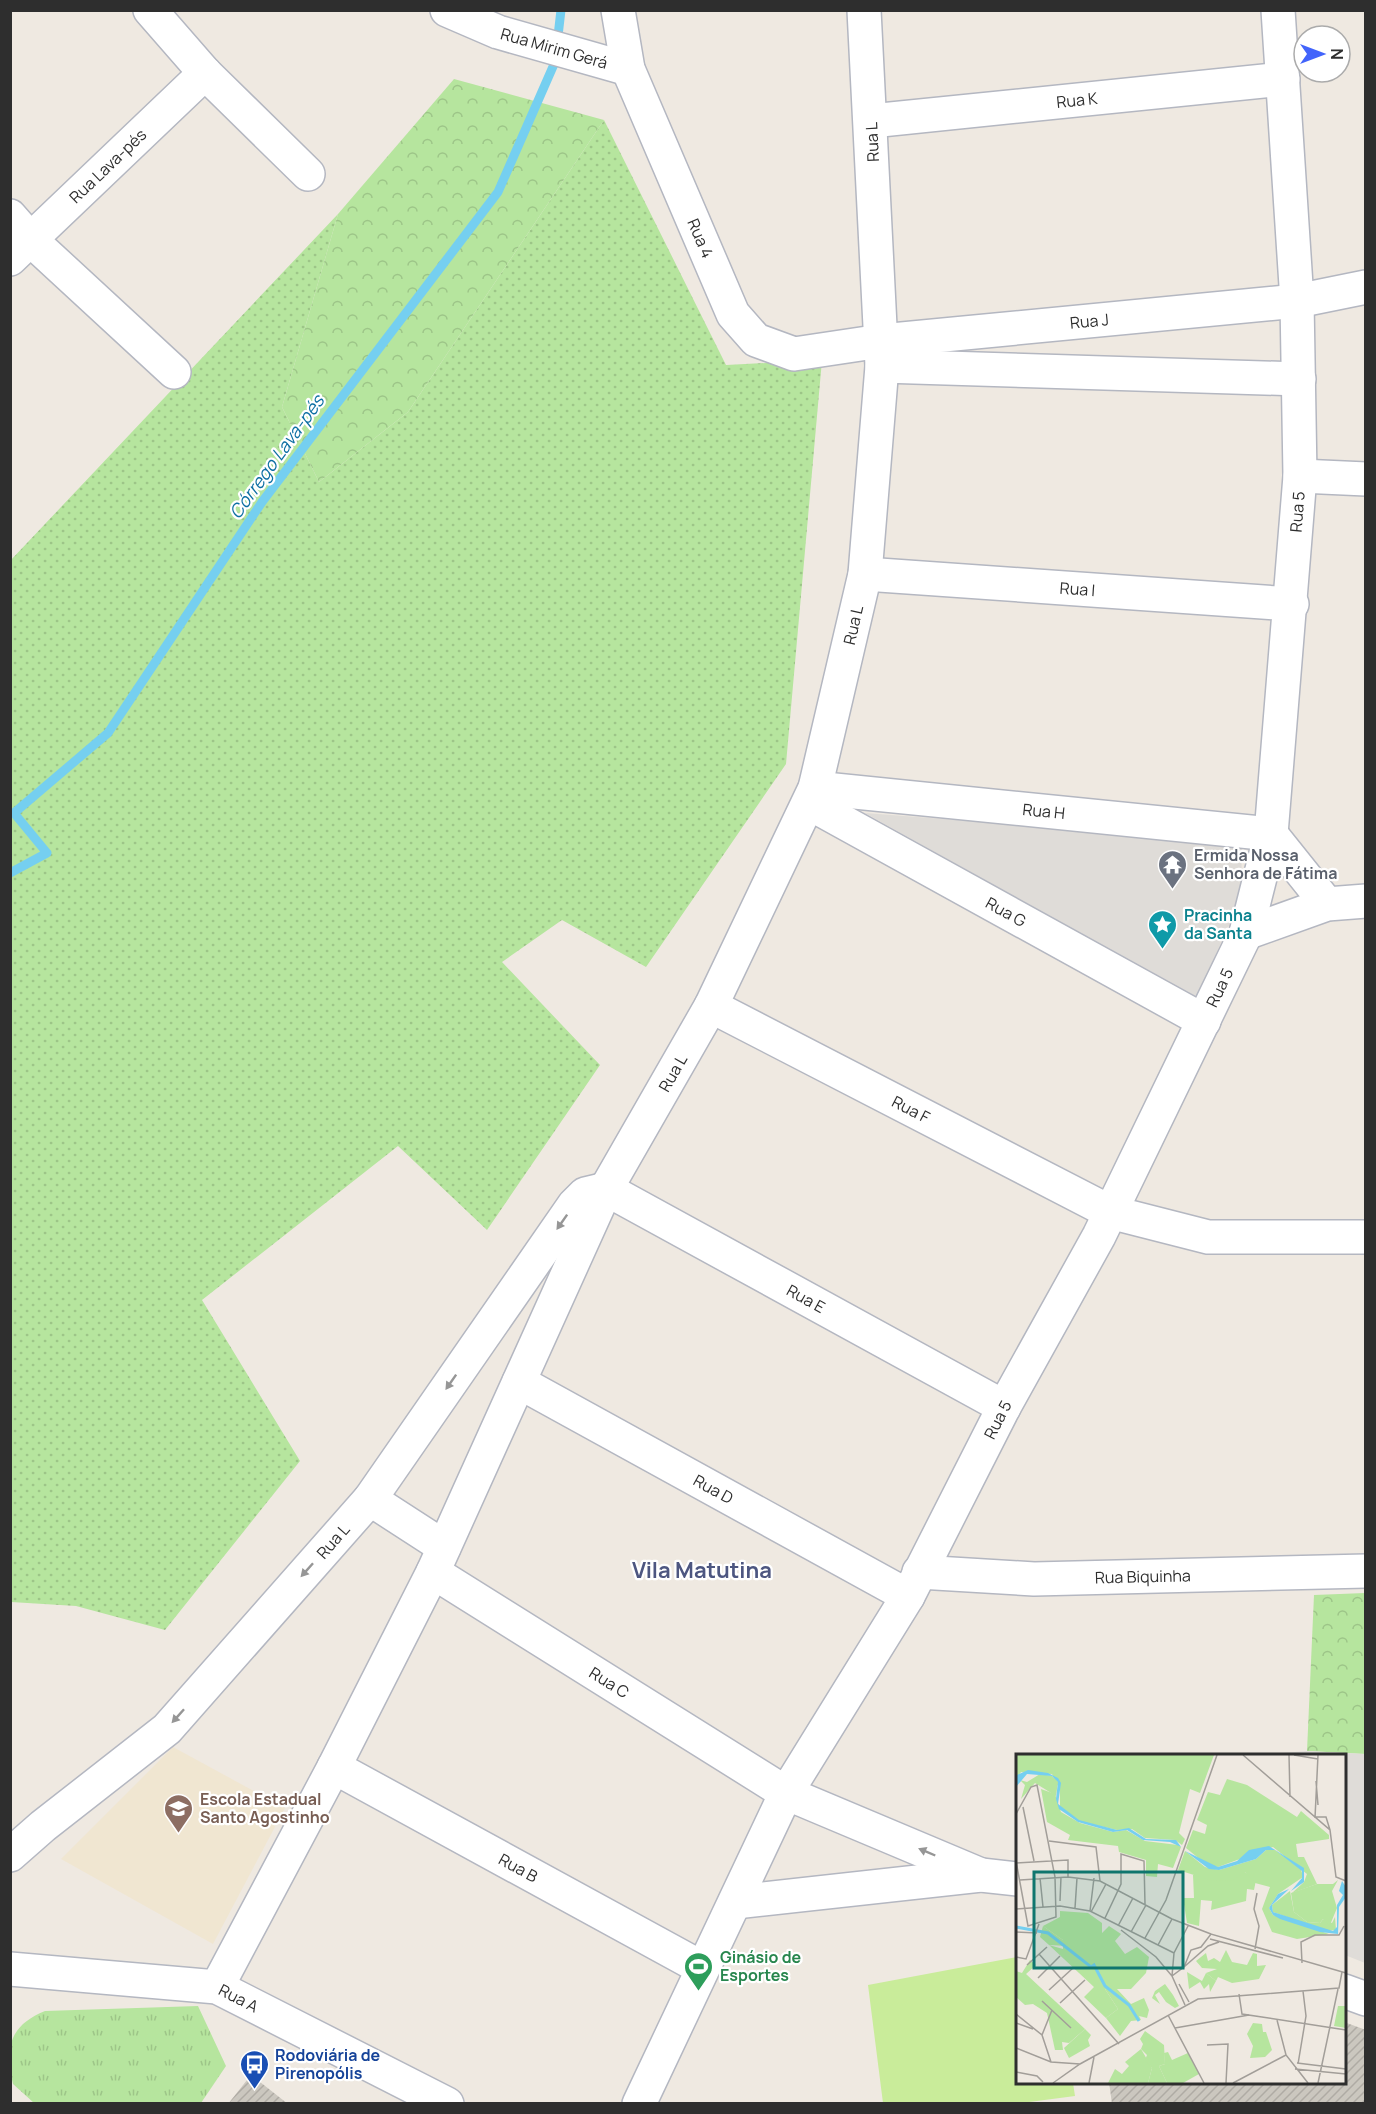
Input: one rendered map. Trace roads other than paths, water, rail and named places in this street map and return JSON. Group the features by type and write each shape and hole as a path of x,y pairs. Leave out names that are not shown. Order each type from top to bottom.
{"street":[{"path":"150,10 205,73 308,174"},
{"name":"Rua Mirim Gerá","path":"447,10 499,21 536,43 628,69"},
{"name":"Rua 4","path":"618,10 628,69 733,314 756,340 794,354 882,354"},
{"name":"Rua L","path":"217,1987 334,1767 438,1560 606,1189 711,1006 812,796 864,574 882,354 864,10"},
{"name":"Rua 5","path":"639,2103 786,1793 913,1584 1004,1407 1110,1212 1246,933 1271,834 1292,604 1300,476 1297,301 1278,10"},
{"name":"Rua Lava-pés","path":"17,238 205,73"},
{"name":"Rua K","path":"871,121 1283,79"},
{"path":"17,238 174,372"},
{"name":"Rua J","path":"882,354 1297,301 1365,287"},
{"path":"882,354 1299,379"},
{"path":"1300,476 1365,479"},
{"name":"Rua I","path":"864,574 1292,604"},
{"name":"Rua H","path":"812,796 1271,834"},
{"name":"Rua G","path":"812,796 1204,1021"},
{"path":"1271,834 1328,904"},
{"path":"1246,933 1328,904 1365,901"},
{"name":"Rua F","path":"711,1006 1110,1212"},
{"name":"Rua L","path":"10,1856 43,1826 167,1728 370,1499 574,1205 585,1194 606,1189"},
{"name":"Rua E","path":"606,1189 1004,1407"},
{"path":"1110,1212 1208,1237 1365,1237"},
{"name":"Rua D","path":"519,1382 913,1584"},
{"name":"Rua C","path":"370,1499 438,1560 786,1793 981,1875"},
{"name":"Rua Biquinha","path":"913,1584 1365,1571"},
{"name":"Rua B","path":"334,1767 702,1968"},
{"path":"735,1902 981,1875 1016,1879"},
{"name":"Rua A","path":"10,1969 217,1987 447,2103"},
{"path":"1346,1992 1365,1999"}],"waterway":[{"name":"Córrego Lava-pés","path":"10,873 47,853 14,813 108,733 262,502 498,192 555,62 561,10"}],"place":[{"name":"Ermida Nossa Senhora de Fátima","path":"1173,890"},
{"name":"Pracinha da Santa","path":"1163,950"},
{"name":"Escola Estadual Santo Agostinho","path":"179,1834"},
{"name":"Ginásio de Esportes","path":"699,1992"},
{"name":"Rodoviária de Pirenopólis","path":"254,2090"}],"district":[{"name":"Vila Matutina","path":"702,1570"}]}
